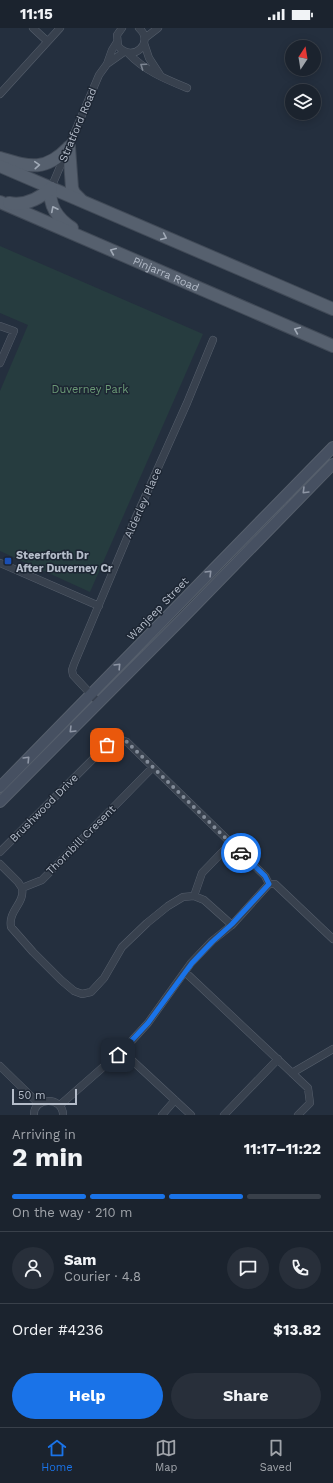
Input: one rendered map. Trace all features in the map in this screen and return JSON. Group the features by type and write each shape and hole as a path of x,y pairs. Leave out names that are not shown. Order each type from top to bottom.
{"main road":[{"path":"0,158 32,166 47,164 59,158 69,147"},
{"path":"69,147 72,188 78,198 85,203"},
{"path":"0,166 333,309"},
{"path":"0,202 15,204 25,203 45,194 51,188"},
{"path":"51,188 50,200 59,218 92,242"},
{"name":"Pinjarra Road","path":"0,202 333,346"},
{"name":"Wanjeep Street","path":"0,787 333,447"},
{"path":"0,802 333,464"},
{"path":"311,470 318,478"}],"street":[{"path":"33,28 47,41"},
{"path":"0,94 60,28"},
{"path":"113,28 121,49 144,68 187,88"},
{"name":"Stratford Road","path":"51,188 99,75 107,64 122,28"},
{"path":"139,28 144,34 144,40 149,58 161,77"},
{"path":"144,40 158,28"},
{"name":"Stratford Road","path":"107,64 126,52 132,53 140,50 144,40"},
{"path":"0,326 14,331 0,363"},
{"name":"Alderley Place","path":"99,703 76,679 72,670 132,526 187,403 212,340"},
{"path":"0,563 99,606"},
{"name":"Brushwood Drive","path":"0,852 107,745 119,739 127,742 153,767"},
{"path":"153,767 265,876 269,884"},
{"name":"Thornbill Cresent","path":"22,888 42,880 153,767"},
{"path":"194,896 202,873 231,843"},
{"path":"0,864 22,888 22,897 12,914 10,923 11,927 18,937 61,980 74,991 82,994 90,992 104,978 122,947 147,923 183,897 194,896 204,900 232,924"},
{"path":"60,1105 122,1051 148,1023 185,972 269,884 275,884 333,939"},
{"path":"185,972 308,1088 310,1103 298,1115"},
{"path":"292,1073 333,1049"},
{"path":"122,1051 191,1115"},
{"path":"224,1115 278,1059"},
{"path":"0,1066 39,1104"},
{"path":"34,1115 34,1112 39,1104 46,1100 53,1101 60,1105 63,1115"},
{"path":"162,1115 175,1100"}],"green space":[{"name":"Duverney Park","path":"0,246 203,334 90,592 0,551 0,391 28,325 0,313"}],"way so far":[{"path":"107,745 119,739 127,742 241,853"}],"place":[{"name":"Steerforth Dr After Duverney Cr","path":"8,561"}],"route":[{"path":"118,1055 148,1023 192,963 232,924 269,884 265,876 241,853"}]}
